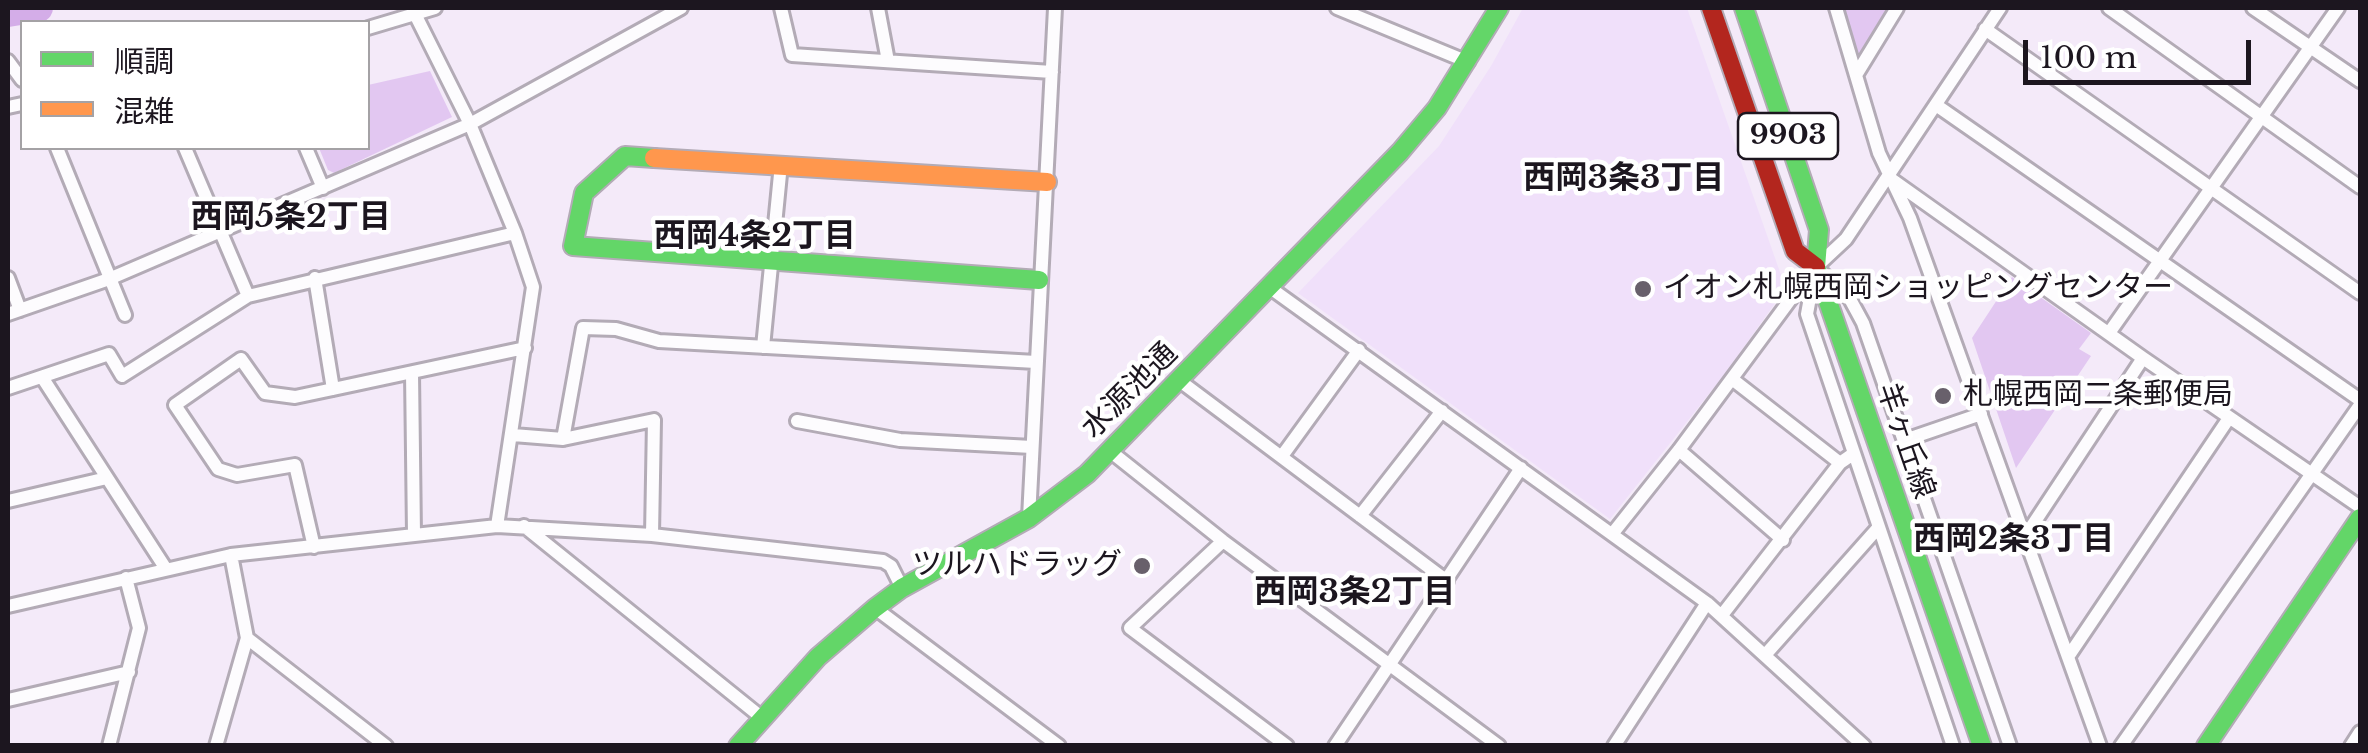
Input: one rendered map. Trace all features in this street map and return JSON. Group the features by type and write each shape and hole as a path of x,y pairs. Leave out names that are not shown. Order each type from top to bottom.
{"street":[{"path":"370,27 398,14 416,16 436,8"},
{"path":"8,278 14,312 108,279 470,124 680,8"},
{"path":"781,8 792,55 1052,72"},
{"path":"878,8 888,61"},
{"path":"1030,518 1055,8"},
{"path":"1338,8 1468,62"},
{"name":"水源池通","path":"738,746 818,657 875,608 902,588 1030,518 1061,497 1110,452 1400,152 1437,108 1499,8"},
{"name":"羊ヶ丘線","path":"1711,8 1795,251 1816,267"},
{"name":"羊ヶ丘線","path":"1744,8 1818,230 1816,267 1982,746"},
{"path":"1836,8 1888,177 1910,218 2100,746"},
{"path":"1856,75 1897,8"},
{"path":"1613,533 1816,267 1846,239 2000,8"},
{"path":"2109,8 2360,187"},
{"path":"2253,8 2360,81"},
{"path":"2109,334 2338,8"},
{"path":"416,16 470,124 516,234 533,286 497,526"},
{"path":"1986,28 2360,294"},
{"path":"1936,105 2360,402 2122,746"},
{"path":"58,150 125,315"},
{"path":"186,150 248,296"},
{"path":"307,150 323,188"},
{"path":"1039,280 574,246 584,192 625,156 1047,182"},
{"path":"763,347 781,164"},
{"path":"1888,177 2360,507"},
{"path":"8,388 109,354 122,376 248,296 516,234"},
{"path":"1816,267 1850,299 1863,323 2010,746"},
{"path":"1816,267 1807,314 1953,746"},
{"path":"315,278 334,389"},
{"path":"1269,287 1722,615 1864,746"},
{"path":"563,439 583,328 616,329 659,341 1036,362"},
{"path":"314,547 295,466 237,475 218,469 175,405 242,359 265,393 294,397 525,348"},
{"path":"1282,456 1359,350"},
{"path":"2026,536 2143,358"},
{"path":"412,373 414,535"},
{"path":"42,376 166,569"},
{"path":"1732,379 1840,463"},
{"path":"1180,381 1447,582"},
{"path":"1360,516 1442,410"},
{"path":"1905,440 1981,414"},
{"path":"2068,657 2230,418"},
{"path":"513,435 563,439 654,420 652,535"},
{"path":"797,421 900,440 1032,447"},
{"path":"1679,450 1782,540"},
{"path":"1110,452 1498,746"},
{"path":"1722,615 1840,463 1853,454"},
{"path":"1335,746 1522,468"},
{"path":"8,500 107,478"},
{"path":"2206,746 2354,542 2360,518"},
{"path":"8,606 231,555 497,526 652,535 883,561 891,566 902,588"},
{"path":"524,526 761,717"},
{"path":"1766,654 1878,529"},
{"path":"1223,541 1130,628 1287,746"},
{"path":"221,743 247,638 231,555"},
{"path":"109,746 139,628 126,578"},
{"path":"1614,746 1706,603"},
{"path":"875,608 1059,746"},
{"path":"247,638 386,746"},
{"path":"8,700 129,672"},
{"path":"2351,746 2360,732"}],"shaded area":[{"path":"1523,8 1687,8 1781,275 1783,292 1724,375 1610,519 1298,293 1439,146"},
{"path":"1840,8 1889,8 1858,62"},
{"path":"430,71 452,117 334,173 328,170 320,150 370,150 370,85"},
{"path":"2012,277 2091,333 2079,349 2091,356 2016,468 1972,338"}],"waterway":[{"path":"8,13 39,8"}],"traffic: fast":[{"path":"738,746 818,657 875,608 902,588 1029,518 1087,474 1400,152 1437,108 1499,8"},
{"path":"1744,8 1819,230 1816,267 1982,746"},
{"path":"654,158 625,156 584,193 573,246 1039,280"},
{"path":"2206,746 2360,518"}],"traffic: slow":[{"path":"654,158 1047,182"}],"traffic: jam":[{"path":"1711,8 1795,251 1816,267"}],"place":[{"name":"イオン札幌西岡ショッピングセンター","path":"1643,289"},
{"name":"札幌西岡二条郵便局","path":"1943,396"},
{"name":"ツルハドラッグ","path":"1142,566"}],"district":[{"name":"西岡3条3丁目","path":"1624,179"},
{"name":"西岡5条2丁目","path":"291,218"},
{"name":"西岡4条2丁目","path":"755,237"},
{"name":"西岡2条3丁目","path":"2014,540"},
{"name":"西岡3条2丁目","path":"1355,593"}]}
